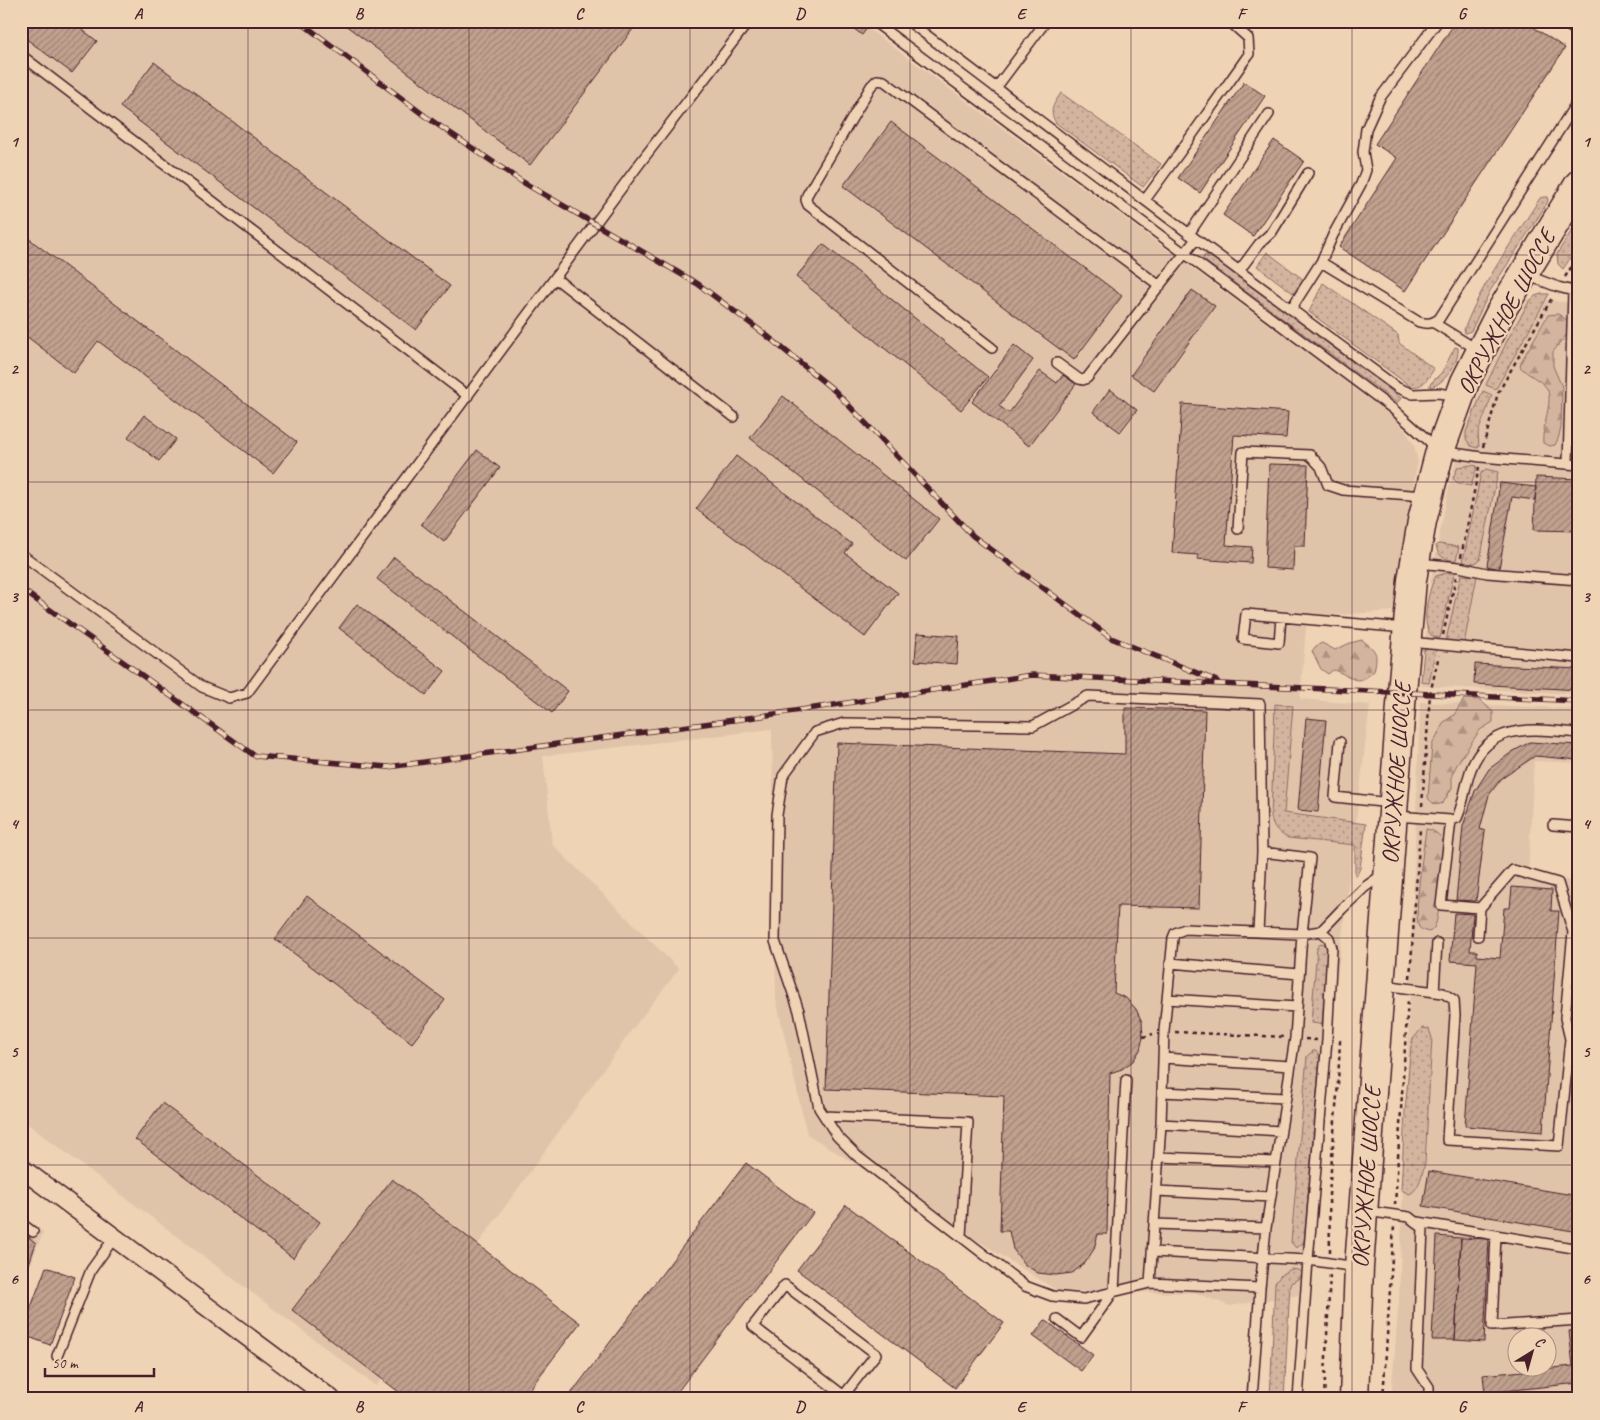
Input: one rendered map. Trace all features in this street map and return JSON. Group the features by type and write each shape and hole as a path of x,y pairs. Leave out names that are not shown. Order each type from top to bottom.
{"main road":[{"name":"ОКРУЖНОЕ ШОССЕ","path":"1354,1399 1359,1267 1393,810 1407,635 1415,563 1428,496 1440,451 1460,396 1480,351 1523,274 1579,184"}],"street":[{"path":"21,1168 331,1399"}],"lane":[{"path":"21,554 202,687 229,698 247,693 555,278 749,21"},
{"path":"873,21 1393,409 1440,451 1579,465"},
{"path":"908,21 1192,236 1398,388 1413,394 1438,393 1460,396"},
{"path":"996,88 1046,21"},
{"path":"1145,200 1249,54 1248,38 1229,21"},
{"path":"1291,309 1321,262 1333,235 1361,184 1366,170 1363,152 1366,129 1380,98 1438,21"},
{"path":"1560,21 1576,27"},
{"path":"21,55 468,396"},
{"path":"992,348 808,205 807,195 871,86 877,80 884,81 1160,286"},
{"path":"1321,262 1419,322 1434,323 1439,319 1579,99"},
{"path":"1058,363 1079,379 1087,378 1184,254 1192,236 1269,114"},
{"path":"1239,271 1259,244 1272,232 1308,173"},
{"path":"1523,274 1558,287 1576,291"},
{"path":"555,278 734,418"},
{"path":"1568,464 1576,291 1579,282"},
{"path":"1434,323 1480,351"},
{"path":"1238,529 1243,452 1310,455 1321,467 1328,485 1343,490 1428,496"},
{"path":"1415,563 1459,567 1486,573 1579,580"},
{"path":"1281,617 1279,644 1243,640 1246,614 1281,617 1579,658"},
{"path":"1258,932 1262,852 1260,704 1088,696 1033,726 844,723 816,732 783,776 777,815 775,940 799,1011 819,1108 837,1136 857,1156 1025,1286 1052,1296 1084,1299 1150,1283 1260,1288"},
{"path":"1340,742 1335,797 1451,820 1457,818 1472,767 1487,744 1508,732 1531,730 1579,733"},
{"path":"1451,820 1441,905 1480,908"},
{"path":"1553,826 1579,827"},
{"path":"1252,1399 1266,1228 1295,1038 1302,934 1310,858 1262,852"},
{"path":"1150,1283 1162,1124 1164,1031 1173,938 1180,930 1185,929 1302,934 1321,931 1365,887 1389,870"},
{"path":"1380,985 1442,993 1454,1000 1455,1015 1447,1140 1558,1146 1570,1040 1565,1018 1573,932 1558,883 1513,870 1480,908 1478,936"},
{"path":"1298,1399 1327,1040 1332,948 1329,938 1321,931"},
{"path":"1434,992 1436,943"},
{"path":"1170,963 1299,974"},
{"path":"1167,999 1297,1007"},
{"path":"1163,1058 1290,1066"},
{"path":"1058,1319 1081,1337 1114,1291 1126,1080"},
{"path":"1162,1092 1286,1098"},
{"path":"824,1116 968,1122 961,1236"},
{"path":"1162,1124 1281,1131"},
{"path":"1159,1157 1276,1162"},
{"path":"1157,1191 1271,1197"},
{"path":"1364,1211 1409,1217 1418,1222 1579,1249"},
{"path":"1418,1222 1423,1228 1417,1369 1429,1387 1429,1399"},
{"path":"21,1223 33,1232"},
{"path":"1155,1224 1266,1228"},
{"path":"1496,1235 1492,1326 1579,1320"},
{"path":"57,1356 91,1270 114,1238"},
{"path":"1153,1252 1308,1260 1359,1267"},
{"path":"785,1285 876,1354 842,1397 753,1326 785,1285"}],"path":[{"path":"1143,1037 1164,1031 1340,1041 1329,1195 1330,1264 1324,1399"}],"shaded area":[{"path":"21,21 858,21 1392,416 1405,430 1414,445 1418,461 1404,535 1393,611 1307,617 1300,699 1370,705 1299,1295 1230,1306 1196,1293 1058,1291 807,1134 776,999 772,729 543,756 552,844 679,969 634,1027 376,1386 21,1119"},
{"path":"1529,298 1579,304 1579,694 1422,686 1430,584 1450,481 1465,430 1485,380 1509,332"},
{"path":"1420,702 1579,709 1579,763 1534,761 1528,877 1579,881 1579,1399 1391,1399 1399,1299"},
{"path":"21,1215 43,1232 21,1289"}],"green space":[{"path":"1061,93 1161,164 1143,187 1056,123 1052,111"},
{"path":"1547,197 1548,200 1546,205 1490,291 1471,331 1465,333 1464,330 1479,296 1540,198"},
{"path":"1579,219 1579,245 1563,269 1558,264 1557,254"},
{"path":"1267,252 1304,280 1293,293 1257,266"},
{"path":"1205,255 1209,255 1401,398 1398,402 1394,401 1205,261 1203,258"},
{"path":"1323,283 1398,335 1399,343 1434,369 1425,382 1415,387 1410,386 1309,312"},
{"path":"1549,294 1496,389 1486,385 1509,337 1529,302 1535,296"},
{"path":"1558,314 1570,322 1571,329 1553,352 1553,366 1562,387 1561,428 1555,445 1550,446 1543,443 1549,399 1548,392 1543,384 1520,367 1548,315"},
{"path":"1455,347 1458,348 1458,353 1454,366 1441,382 1430,387 1430,384 1442,372"},
{"path":"1483,391 1492,395 1478,433 1479,447 1477,448 1471,446 1466,439 1466,432"},
{"path":"1477,466 1471,486 1454,480 1453,478 1458,467"},
{"path":"1486,469 1498,472 1480,560 1468,564 1463,561 1481,473"},
{"path":"1436,545 1459,547 1456,560 1449,560 1440,555"},
{"path":"1454,573 1440,638 1433,636 1428,631 1426,622 1427,602 1436,576"},
{"path":"1461,575 1477,576 1464,644 1448,642 1446,640"},
{"path":"1362,640 1371,647 1375,653 1376,660 1374,671 1358,680 1333,670 1328,674 1321,669 1312,651 1322,643 1335,650"},
{"path":"1424,650 1436,650 1429,683 1421,682"},
{"path":"1464,699 1480,700 1493,712 1493,722 1480,730 1459,761 1452,774 1452,788 1443,803 1434,804 1428,798 1432,745 1444,722 1454,715"},
{"path":"1275,704 1293,706 1284,813 1366,824 1360,868 1357,875 1355,875 1355,845 1288,838 1275,828 1271,818"},
{"path":"1426,829 1440,836 1445,846 1437,917 1434,927 1429,932 1419,927 1417,920 1421,864"},
{"path":"1322,943 1328,947 1322,1024 1311,1023 1317,947"},
{"path":"1422,1028 1429,1029 1432,1038 1425,1163 1422,1176 1410,1194 1401,1190 1405,1111 1411,1046 1413,1039"},
{"path":"1316,1051 1320,1057 1304,1243 1296,1248 1291,1242 1307,1056"},
{"path":"1291,1269 1301,1272 1300,1278 1290,1285 1284,1399 1270,1399 1275,1283 1281,1275"}],"building":[{"path":"21,21 71,21 97,41 72,73 21,35"},
{"path":"340,21 639,21 530,165"},
{"path":"844,21 872,21 862,35"},
{"path":"1456,21 1524,21 1565,48 1405,291 1339,247 1397,158 1375,144"},
{"path":"154,62 450,286 416,330 120,107"},
{"path":"1244,82 1265,96 1200,193 1178,178"},
{"path":"891,122 1122,296 1074,360 843,186"},
{"path":"1274,140 1304,161 1253,236 1223,215"},
{"path":"28,238 297,442 273,473 98,341 74,373 21,332 21,247"},
{"path":"823,244 988,377 961,410 796,277"},
{"path":"1192,290 1215,306 1154,391 1131,375"},
{"path":"1014,345 1033,360 999,406 1009,413 1040,371 1057,383 1063,375 1076,384 1029,446 972,402"},
{"path":"1110,389 1137,410 1120,432 1093,412"},
{"path":"783,396 939,519 906,561 750,438"},
{"path":"1182,404 1288,412 1286,438 1234,435 1226,545 1252,547 1251,563 1197,559 1198,555 1172,553"},
{"path":"144,415 176,439 159,461 128,437"},
{"path":"477,450 500,468 444,542 421,524"},
{"path":"736,456 852,544 845,553 898,593 865,637 696,509"},
{"path":"1269,464 1308,465 1305,546 1294,546 1293,570 1265,568"},
{"path":"1536,477 1579,479 1579,531 1534,530"},
{"path":"1500,483 1536,487 1535,500 1512,497 1499,569 1487,566"},
{"path":"394,557 568,691 552,713 377,579"},
{"path":"357,604 445,671 426,695 339,628"},
{"path":"917,633 959,636 957,664 915,661"},
{"path":"1475,664 1579,669 1579,690 1474,684"},
{"path":"1125,708 1205,710 1199,908 1118,906 1114,993 1126,998 1136,1009 1142,1022 1143,1037 1140,1050 1133,1061 1122,1069 1110,1073 1107,1234 1098,1234 1094,1249 1085,1263 1072,1273 1056,1275 1038,1273 1024,1264 1013,1249 1009,1231 1000,1231 1004,1096 826,1089 837,743 1125,754"},
{"path":"1306,718 1326,720 1318,812 1298,810"},
{"path":"1530,742 1579,745 1579,760 1535,756 1501,779 1489,795 1480,829 1485,831 1476,901 1456,900 1463,826 1475,791 1489,769 1512,752"},
{"path":"1512,887 1552,890 1551,911 1559,911 1543,1132 1465,1126 1477,963 1450,961 1454,913 1473,914 1470,951 1477,951 1477,956 1500,958 1504,908 1510,908"},
{"path":"307,896 445,1000 412,1043 275,939"},
{"path":"162,1103 320,1222 293,1258 135,1139"},
{"path":"746,1163 813,1213 672,1399 567,1399"},
{"path":"1429,1171 1579,1196 1579,1232 1423,1206"},
{"path":"392,1179 580,1323 522,1399 408,1399 292,1310"},
{"path":"846,1205 1004,1323 955,1388 797,1270"},
{"path":"21,1231 36,1243 27,1270 21,1265"},
{"path":"1437,1236 1461,1238 1455,1340 1432,1340"},
{"path":"1461,1238 1489,1239 1484,1342 1455,1340"},
{"path":"46,1267 75,1277 50,1345 21,1334"},
{"path":"1045,1320 1093,1355 1081,1371 1033,1336"},
{"path":"1579,1330 1579,1383 1485,1393 1483,1375 1508,1372 1508,1378 1558,1378 1558,1368 1573,1366 1569,1331"},
{"path":"1579,1395 1579,1399 1488,1399"}],"railway":[{"path":"299,21 425,116 521,181 698,284 766,335 835,391 973,536 1111,638 1217,681"},
{"path":"21,589 255,756 388,767 748,718 1032,675 1579,701"}]}
